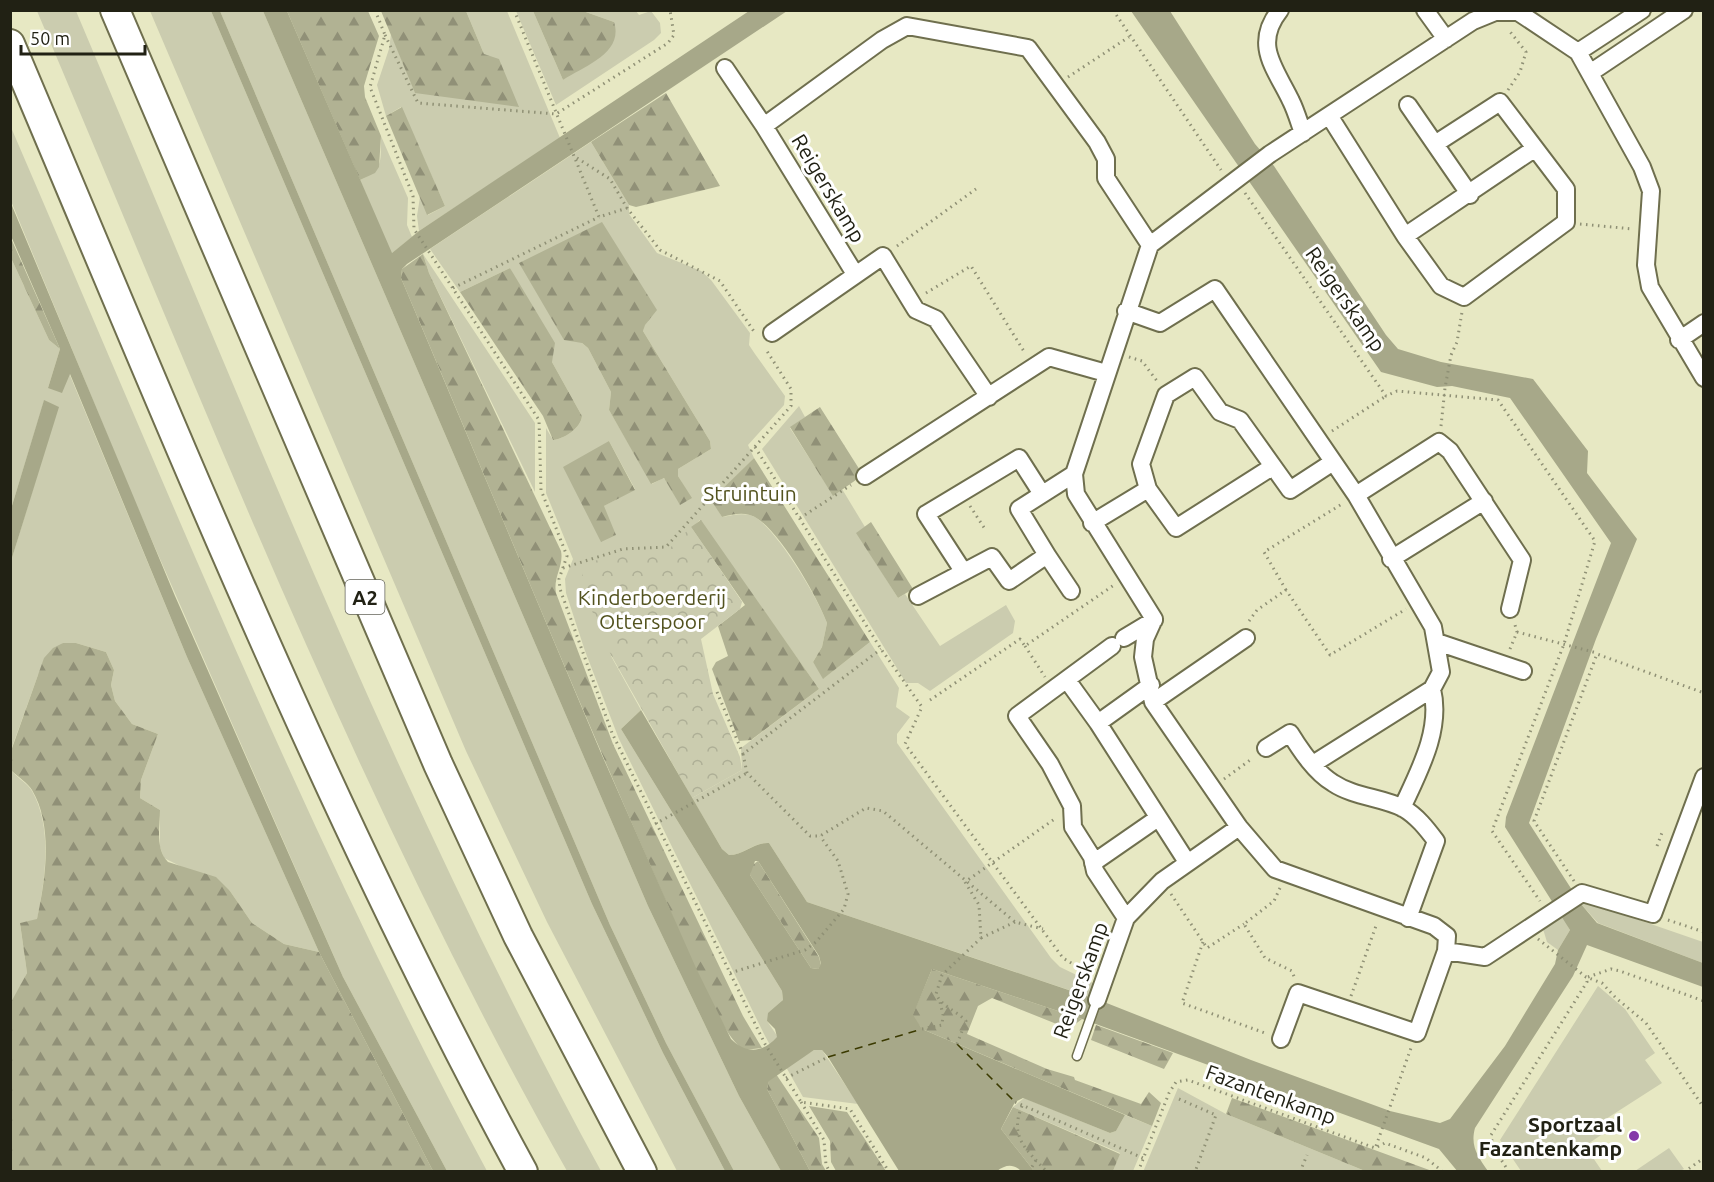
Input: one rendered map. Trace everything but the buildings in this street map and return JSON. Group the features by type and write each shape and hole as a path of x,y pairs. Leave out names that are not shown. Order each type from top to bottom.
{"highway":[{"name":"A2","path":"115,10 438,765 518,936 642,1172"},
{"path":"10,44 253,615 324,774 392,919 523,1172"}],"street":[{"path":"1280,10 1274,18 1265,48 1274,73 1291,101 1303,132"},
{"path":"1425,10 1446,39"},
{"path":"1578,52 1642,10"},
{"path":"1590,73 1684,10"},
{"path":"1281,1039 1298,993 1416,1033 1446,951 1447,936 1434,927 1382,910 1275,869 1239,827 1153,702 1143,657 1145,639 1154,619 1076,494 1074,474 1112,352 1150,245 1176,223 1270,154 1330,117 1473,21 1495,12 1518,12 1578,52 1642,167 1651,191 1646,265 1650,287 1679,340 1704,378"},
{"name":"Reigerskamp","path":"764,126 882,40 907,26 1028,48 1097,142 1106,159 1106,178 1150,245"},
{"name":"Reigerskamp","path":"725,68 764,126 855,274"},
{"path":"1330,117 1405,236 1441,286 1464,297 1566,222 1566,189 1500,102 1435,144"},
{"path":"1408,105 1470,195"},
{"path":"1405,236 1470,195 1534,149"},
{"name":"Reigerskamp","path":"763,337 883,256 916,310 936,318 989,397"},
{"path":"1126,311 1160,323 1215,289 1356,495 1391,559 1433,627 1441,672 1432,689 1313,764"},
{"path":"1679,340 1704,323"},
{"path":"865,476 1049,357 1106,374"},
{"path":"1272,467 1176,528 1148,489 1141,464 1166,395 1195,377 1220,411 1240,420 1290,490 1333,462"},
{"path":"1356,495 1439,442 1450,451 1522,560 1510,609"},
{"path":"963,571 926,514 1019,458 1042,494"},
{"path":"1071,591 1019,509 1074,474"},
{"path":"1092,523 1148,489"},
{"path":"1391,559 1484,501"},
{"path":"918,596 992,557 1009,581 1047,555"},
{"name":"Reigerskamp","path":"1126,918 1095,871 1073,827 1072,806 1050,764 1017,716 1118,642 1154,619"},
{"path":"1153,702 1246,638"},
{"path":"1437,642 1523,671"},
{"path":"1060,685 1098,723 1187,862"},
{"path":"1098,723 1151,685"},
{"path":"1402,808 1422,764 1433,731 1437,708 1432,689"},
{"path":"1266,748 1290,733 1313,764 1332,782 1360,796 1402,808 1420,821 1436,841 1408,918"},
{"path":"1446,951 1485,957 1580,894 1653,914 1704,777"},
{"path":"1093,863 1158,818"},
{"name":"Reigerskamp","path":"1097,1000 1126,918 1162,881 1239,827"}],"lane":[{"name":"Reigerskamp","path":"1077,1056 1097,1000"}],"path":[{"path":"375,10 418,103 556,114 668,43 674,34 670,10"},
{"path":"514,10 556,114 577,158 599,217"},
{"name":"Reigerskamp","path":"1113,11 1221,170 1238,179 1245,194 1386,396"},
{"path":"1500,102 1520,72 1526,52 1508,28 1509,12"},
{"path":"385,35 369,87 413,196 414,229 539,420 541,490 567,556 559,579 564,600 612,733 765,1044 824,1140 826,1165 830,1172"},
{"path":"1055,86 1130,37"},
{"path":"563,568 622,549 666,547 791,406 791,389 763,337 720,281 660,250 627,208 610,179 577,158"},
{"path":"883,256 976,189"},
{"path":"452,288 599,217 627,208"},
{"path":"1566,222 1647,231"},
{"path":"912,302 970,266 1034,368"},
{"path":"1439,442 1445,388 1451,355 1457,342 1464,297"},
{"path":"1112,352 1142,361 1166,395"},
{"path":"1318,441 1397,391 1497,400 1595,541 1565,644 1492,831 1553,912"},
{"path":"755,447 880,649 922,707 905,744 1063,958 1086,973 1104,978"},
{"path":"800,518 865,476"},
{"path":"961,492 985,529"},
{"path":"1356,495 1264,552 1286,590 1330,656 1418,602"},
{"path":"1025,646 1127,575"},
{"path":"1246,638 1244,624 1254,618 1257,610 1286,590"},
{"path":"1504,664 1517,632 1510,609"},
{"path":"1517,632 1596,653 1704,693"},
{"path":"930,700 1020,639 1060,685"},
{"path":"743,754 880,649"},
{"path":"1580,894 1534,821 1596,653"},
{"path":"717,692 743,754 747,773 810,836 820,836 866,808 883,811 1015,922 1043,930"},
{"path":"1213,787 1266,748"},
{"path":"655,824 747,773"},
{"path":"965,882 1072,806"},
{"path":"1657,846 1663,830"},
{"path":"730,973 805,950 816,942 844,909 848,894 838,861 820,836"},
{"path":"1162,881 1207,948 1274,901 1285,874"},
{"path":"965,882 979,905 981,938"},
{"path":"1347,1008 1382,910"},
{"path":"1653,914 1704,932"},
{"path":"922,1029 942,1025 943,1015 936,994 942,975 981,938 1015,922"},
{"path":"1244,924 1265,958 1292,971 1298,993"},
{"path":"1530,927 1555,955 1586,977 1602,983 1646,1023 1704,1108"},
{"path":"1203,942 1182,1003 1281,1039"},
{"path":"1586,977 1611,969 1704,1001"},
{"path":"1509,1172 1493,1147 1491,1135 1587,982 1586,977"},
{"path":"940,1002 958,1012 966,1021 957,1044"},
{"path":"1375,1148 1416,1033"},
{"path":"786,1078 828,1057"},
{"name":"Fazantenkamp","path":"1138,1172 1169,1094 1176,1082 1188,1080 1375,1148 1385,1143 1426,1158 1443,1172"},
{"path":"1179,1099 1216,1115 1195,1172"},
{"path":"801,1102 850,1109 889,1172"},
{"path":"1015,1102 1143,1158"},
{"path":"1022,1106 1015,1122 1019,1139 1047,1172"},
{"path":"1300,1172 1307,1155"},
{"path":"1684,1172 1704,1158"},
{"path":"1029,1172 1036,1160"}],"green space":[{"path":"37,11 76,11 261,451 389,743 456,887 601,1171 567,1171 491,1031 419,888 286,598"},
{"path":"150,11 211,11 592,904 663,1053 725,1171 677,1171 547,922 466,751"},
{"path":"220,11 263,11 648,906 739,1096 781,1171 734,1171 666,1043 610,925"},
{"path":"287,11 368,11 379,36 364,86 365,97 381,136 379,167 375,173 360,180"},
{"path":"381,11 466,11 484,54 499,59 519,107 415,93"},
{"path":"466,11 507,11 560,138 419,231 417,216 420,197 428,215 445,206 401,107 386,116 377,85 389,49 391,34 415,92 484,54"},
{"path":"516,11 533,11 563,80 614,22 583,11 636,11 639,15 651,11 660,23 661,33 654,40 556,105"},
{"path":"533,11 583,11 614,22 616,33 608,50 591,64 563,80"},
{"path":"666,93 720,186 636,207 629,205 591,142"},
{"path":"402,107 445,206 427,215 386,116"},
{"path":"10,125 180,522 296,784 420,1043 487,1171 447,1171 343,977 132,495 11,201"},
{"path":"381,136 408,198 407,225 412,237 391,254 360,180 374,172 380,163"},
{"path":"591,142 629,205 629,214 657,253 701,271 711,280 750,333 749,345 785,396 784,405 748,445 754,458 712,500 722,517 745,514 758,519 777,539 797,568 827,623 822,647 813,662 824,678 870,642 899,688 896,707 910,717 897,734 897,743 1051,958 1060,967 1093,983 1090,997 807,902 769,843 758,844 729,855 722,849 692,798 742,770 741,748 819,689 700,520 692,528 742,602 700,633 611,656 641,710 621,729 782,991 783,1000 767,1021 778,1037 770,1045 619,739 585,651 566,593 565,579 573,559 546,493 546,428 553,440 557,439 575,429 582,416 552,362 510,268 460,292 430,249","holes":["644,325 643,331 710,441 711,449 678,469 678,476 691,498 663,478 652,484 609,410 611,392 588,348 582,343","609,441 635,489 604,506"]},
{"path":"602,222 657,310 643,331 710,441 711,449 678,469 678,476 692,498 680,505 664,478 651,484 609,410 611,392 588,348 582,343 564,340 519,263"},
{"path":"10,236 60,349 49,340 11,258"},
{"path":"423,254 535,423 535,492 429,273"},
{"path":"423,254 429,273 561,551 556,593 613,744 743,1016 762,1048 744,1050 734,1041 723,1025 690,957 598,744 401,278 402,269"},
{"path":"11,258 49,340 60,349 48,388 69,373 187,657 319,952 284,944 252,923 230,891 164,858 160,847 160,810 140,798 141,780 158,734 132,724 115,701 111,685 114,670 106,652 76,643 63,643 38,675 11,750 11,561 58,407 44,401 11,509"},
{"path":"510,268 555,343 552,362 582,416 575,429 557,439 553,440 543,416 460,292"},
{"path":"799,406 805,417 790,428 833,495 842,489 865,527 857,533 898,598 905,594 940,646 1006,605 1015,621 1013,633 930,691 918,683 906,683 762,449"},
{"path":"820,407 863,475 833,496 790,427"},
{"path":"609,441 635,490 604,506 616,535 601,542 563,467"},
{"name":"Struintuin","path":"754,458 870,642 823,679 813,662 822,647 827,623 798,567 778,538 758,519 745,514 722,517 711,500"},
{"path":"701,520 819,689 751,740 739,741 712,669 716,662 728,656 718,626 745,605 691,527"},
{"path":"871,522 913,589 898,598 856,533"},
{"name":"Kinderboerderij Otterspoor","path":"691,527 742,602 740,609 701,639 713,694 740,757 742,770 692,798 611,655 580,583 584,569 594,561 621,554 667,551"},
{"path":"63,643 76,643 106,652 114,670 111,685 115,701 132,724 158,734 141,780 140,798 160,810 159,838 164,857 168,862 216,877 230,891 252,923 284,944 319,952 433,1171 11,1171 10,1004 27,973 20,923 37,919 46,854 43,820 39,805 30,787 12,771 11,751 44,658 53,648"},
{"path":"10,767 32,791 39,806 45,838 43,888 37,920 20,923 27,973 11,1004"},
{"path":"758,861 819,957 821,965 818,969 811,968 750,875 751,866"},
{"path":"1590,903 1703,942 1703,963 1598,923 1581,904"},
{"path":"1563,916 1570,930 1558,950 1547,942 1543,929"},
{"path":"932,969 1082,1019 1069,1029 992,998 978,1006 967,1034 1047,1069 1074,1077 1075,1080 1141,1104 1149,1092 1161,1103 1152,1126 922,1029 912,1016"},
{"path":"1598,986 1625,1009 1655,1053 1645,1060 1662,1083 1595,1126 1601,1135 1585,1146 1602,1171 1521,1171 1500,1140"},
{"path":"1096,1025 1173,1053 1164,1069 1091,1040"},
{"path":"814,1050 822,1050 858,1104 803,1097 786,1067"},
{"path":"776,1074 819,1138 822,1164 826,1171 810,1171 767,1089 769,1080"},
{"path":"1178,1088 1226,1114 1365,1171 1143,1172"},
{"path":"1024,1098 1110,1133 1116,1131 1125,1115 1152,1126 1133,1171 1113,1171 1120,1153 1013,1107"},
{"path":"1232,1098 1432,1171 1365,1171 1226,1114"},
{"path":"809,1106 847,1112 886,1171 836,1171 831,1162 830,1141"},
{"path":"1013,1107 1120,1154 1113,1171 1034,1171 1001,1129"},
{"path":"1669,1148 1684,1169 1680,1171 1635,1171"}],"shaded area":[{"path":"211,11 220,11 610,925 666,1043 734,1171 725,1171 663,1053 592,904"},
{"path":"263,11 287,11 392,253 419,231 749,11 787,11 407,264 402,269 401,278 601,753 696,968 731,1039 737,1044 748,1049 760,1049 777,1037 775,1029 767,1021 768,1013 783,1000 782,991 621,729 641,710 722,849 729,855 759,844 769,843 807,902 1104,1002 1251,1060 1390,1111 1440,1123 1450,1119 1505,1046 1555,964 1558,950 1570,930 1505,827 1506,817 1611,543 1510,398 1452,386 1437,387 1381,372 1131,11 1170,11 1255,144 1274,166 1386,335 1398,349 1441,362 1533,379 1588,451 1587,473 1637,539 1596,639 1529,823 1581,904 1597,923 1703,963 1703,987 1587,945 1573,976 1475,1128 1474,1146 1488,1171 1458,1172 1439,1149 1082,1019 932,969 913,1015 922,1029 1125,1115 1116,1131 1110,1133 1023,1098 1015,1102 1001,1129 1034,1171 1021,1171 1009,1166 997,1171 899,1171 828,1057 822,1050 814,1050 769,1081 767,1089 810,1171 781,1171 739,1096 648,906","holes":["755,861 758,861 819,956 821,964 818,969 811,968 750,875"]},
{"path":"10,201 175,596 343,977 447,1171 433,1171 319,952 187,657 70,374 62,393 48,388 60,349 11,236"},
{"path":"44,400 59,407 11,561 11,509"}],"ferry route":[{"path":"828,1057 922,1029"},
{"path":"957,1044 1015,1102"}],"place":[{"name":"Sportzaal Fazantenkamp","path":"1634,1136"}]}
